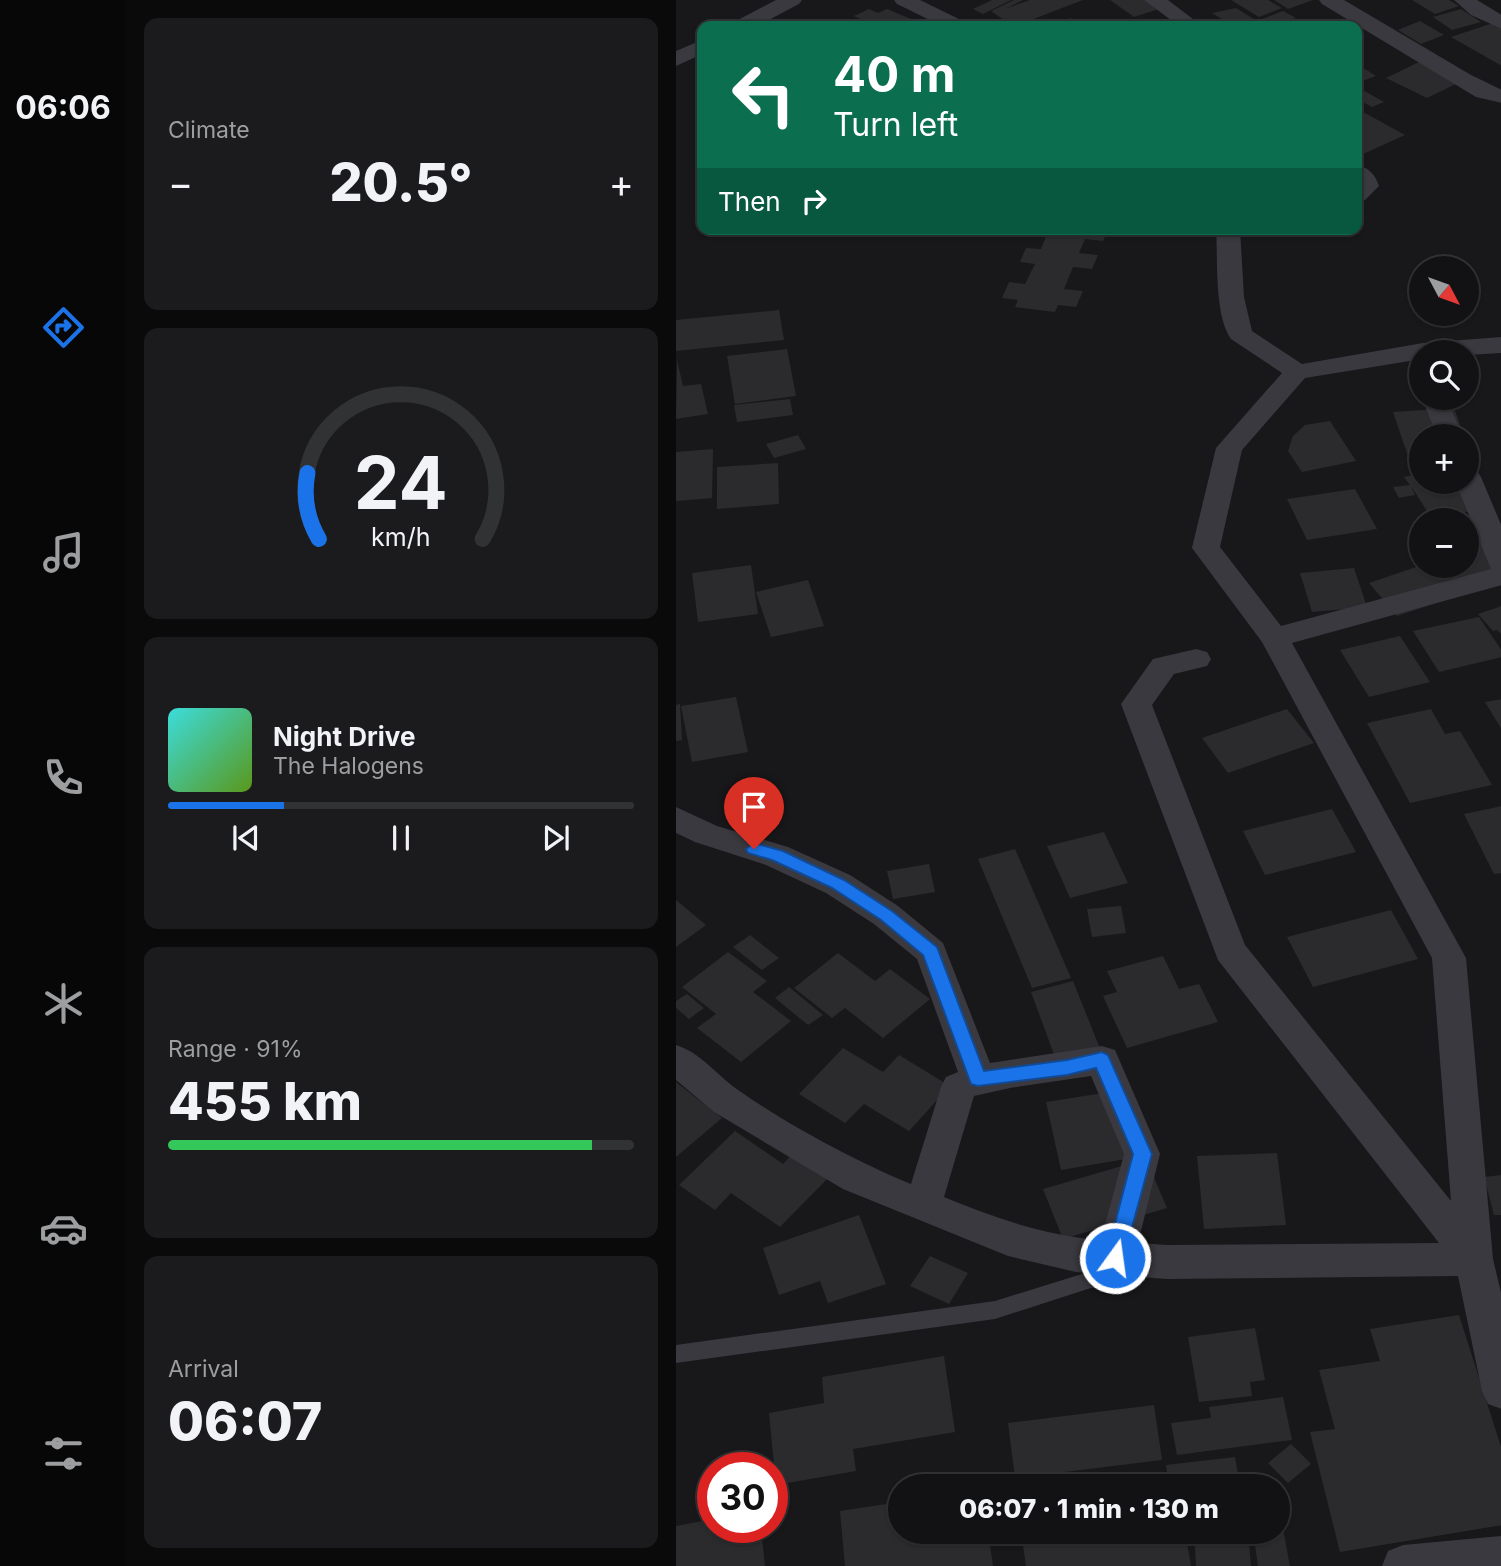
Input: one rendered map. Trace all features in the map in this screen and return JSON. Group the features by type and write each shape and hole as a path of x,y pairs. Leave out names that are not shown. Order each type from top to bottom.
{"street":[{"path":"751,21 792,0"},
{"path":"905,0 948,21"},
{"path":"1329,0 1474,86 1501,97"},
{"path":"1464,0 1501,23"},
{"path":"1161,1 1186,21"},
{"path":"676,60 697,49"},
{"path":"1362,176 1367,186 1362,190"},
{"path":"1228,235 1232,297 1240,334 1297,372"},
{"path":"1501,345 1423,351 1297,372 1229,448 1206,548 1274,638 1450,958 1473,1259 1501,1391"},
{"path":"1474,494 1501,563"},
{"path":"1274,638 1501,575"},
{"path":"1196,659 1164,666 1136,704 1230,951 1473,1259"},
{"path":"676,819 706,834 778,856 838,884 887,915 931,952 978,1079"},
{"path":"676,1059 738,1108 856,1178 1008,1240 1076,1255 1132,1259 1473,1259"},
{"path":"923,1205 959,1087 978,1079 1067,1068 1102,1060 1142,1154 1132,1259"},
{"path":"1403,1566 1501,1556"}],"lane":[{"path":"676,1353 995,1310 1132,1259"}],"building":[{"path":"992,0 1011,0 983,14 973,9"},
{"path":"1014,0 1023,0 1005,9 1030,0 1083,0 1028,21 1006,21 991,11"},
{"path":"1110,0 1164,0 1171,5 1134,17"},
{"path":"1231,0 1268,0 1282,8 1259,17"},
{"path":"1274,0 1313,0 1288,9"},
{"path":"1412,0 1449,0 1459,6 1435,14"},
{"path":"1236,8 1257,21 1225,21 1212,13"},
{"path":"869,9 878,13 887,9 911,19 861,21 863,20 854,16"},
{"path":"1461,9 1481,22 1452,30 1433,17"},
{"path":"1283,11 1296,18 1288,21 1257,21"},
{"path":"1420,21 1444,35 1421,44 1398,30"},
{"path":"1493,23 1502,29 1502,66 1451,37"},
{"path":"1419,62 1460,82 1427,98 1386,78"},
{"path":"1362,67 1376,76 1362,81"},
{"path":"1362,90 1384,102 1372,107 1362,102"},
{"path":"1365,113 1405,135 1363,154 1362,114"},
{"path":"1047,235 1106,235 1103,241 1085,239 1079,253 1098,255 1092,269 1073,267 1064,289 1083,291 1076,307 1058,305 1055,312 1015,307 1018,300 1002,298 1009,282 1025,284 1035,264 1020,262 1026,248 1041,249"},
{"path":"779,310 784,340 676,351 676,320"},
{"path":"787,349 796,396 735,404 727,356"},
{"path":"677,360 683,386 701,384 708,414 676,419"},
{"path":"790,399 793,415 737,422 734,405"},
{"path":"1455,410 1460,424 1409,424 1409,459 1393,412"},
{"path":"1330,421 1356,461 1302,472 1288,451 1293,436 1305,425"},
{"path":"798,435 806,449 774,458 766,444"},
{"path":"713,449 712,498 676,501 676,452"},
{"path":"778,463 779,504 717,509 717,467"},
{"path":"1409,485 1409,494 1415,495 1399,498 1393,487"},
{"path":"1355,489 1377,529 1307,540 1287,499"},
{"path":"1479,491 1490,507 1479,509 1425,508 1416,494 1479,494"},
{"path":"1491,537 1502,581 1397,616 1369,583 1409,569 1409,578 1479,578 1479,541"},
{"path":"751,565 758,614 698,622 692,573"},
{"path":"1354,568 1367,607 1312,612 1300,573"},
{"path":"808,580 824,626 771,637 756,592"},
{"path":"1502,606 1502,635 1497,630 1493,631 1478,614"},
{"path":"1479,617 1502,651 1502,657 1439,672 1413,631"},
{"path":"1400,636 1430,682 1369,697 1340,650"},
{"path":"736,697 748,752 692,762 681,706"},
{"path":"1502,699 1502,730 1485,702"},
{"path":"680,704 682,740 676,741 676,705"},
{"path":"1287,709 1314,743 1228,773 1202,738"},
{"path":"1431,709 1445,734 1460,731 1492,785 1410,803 1367,723"},
{"path":"1502,806 1502,873 1494,874 1464,814"},
{"path":"1332,809 1356,852 1265,875 1243,831"},
{"path":"1104,832 1128,883 1070,898 1047,846"},
{"path":"1015,849 1071,978 1032,988 978,859"},
{"path":"929,864 935,892 893,899 887,871"},
{"path":"676,900 706,925 676,947"},
{"path":"1121,906 1126,933 1092,937 1087,909"},
{"path":"1391,910 1418,959 1313,987 1287,937"},
{"path":"750,935 779,958 762,970 733,947"},
{"path":"728,952 767,981 753,992 791,1021 741,1062 697,1028 716,1014 682,987"},
{"path":"838,953 875,981 890,969 930,999 883,1038 845,1008 832,1018 794,988"},
{"path":"1163,956 1179,989 1199,984 1218,1022 1127,1048 1103,996 1117,992 1107,971"},
{"path":"1073,981 1103,1056 1059,1068 1031,992"},
{"path":"789,987 823,1015 808,1025 775,998"},
{"path":"687,994 704,1008 689,1019 676,1008 676,1001"},
{"path":"843,1048 883,1072 899,1055 950,1086 909,1131 864,1104 845,1123 799,1094"},
{"path":"676,1082 722,1118 676,1157"},
{"path":"1116,1091 1132,1158 1061,1170 1046,1102"},
{"path":"735,1131 783,1164 798,1148 834,1172 780,1227 731,1193 715,1210 679,1185"},
{"path":"1277,1153 1286,1225 1204,1229 1197,1156"},
{"path":"1146,1159 1167,1208 1063,1239 1043,1189"},
{"path":"1502,1175 1502,1215 1494,1215 1484,1177"},
{"path":"859,1215 886,1284 828,1303 820,1281 779,1295 763,1248"},
{"path":"930,1256 968,1273 949,1304 910,1286"},
{"path":"1459,1315 1502,1450 1502,1525 1340,1552 1310,1432 1335,1429 1319,1370 1380,1361 1370,1329"},
{"path":"1255,1328 1265,1380 1250,1382 1252,1396 1199,1402 1188,1337"},
{"path":"944,1356 955,1432 853,1449 856,1471 788,1483 788,1452 773,1452 769,1413 824,1403 822,1377"},
{"path":"1283,1397 1292,1440 1177,1455 1171,1423 1211,1418 1209,1407"},
{"path":"1154,1405 1162,1460 1048,1474 1014,1474 1008,1423"},
{"path":"1291,1444 1311,1464 1290,1481 1290,1474 1279,1474 1268,1463"},
{"path":"1235,1457 1238,1474 1167,1474 1166,1465"},
{"path":"888,1504 888,1544 990,1544 993,1566 845,1566 840,1511"},
{"path":"697,1522 697,1543 763,1543 765,1566 676,1566 676,1526"},
{"path":"1023,1544 1187,1544 1191,1566 1026,1566"},
{"path":"1195,1544 1249,1544 1251,1566 1196,1566"},
{"path":"1255,1544 1286,1544 1290,1566 1258,1566"}],"route":[{"path":"754,849 778,856 838,884 887,915 931,952 948,1004 978,1079 1067,1068 1102,1060 1142,1154 1115,1258"}]}
